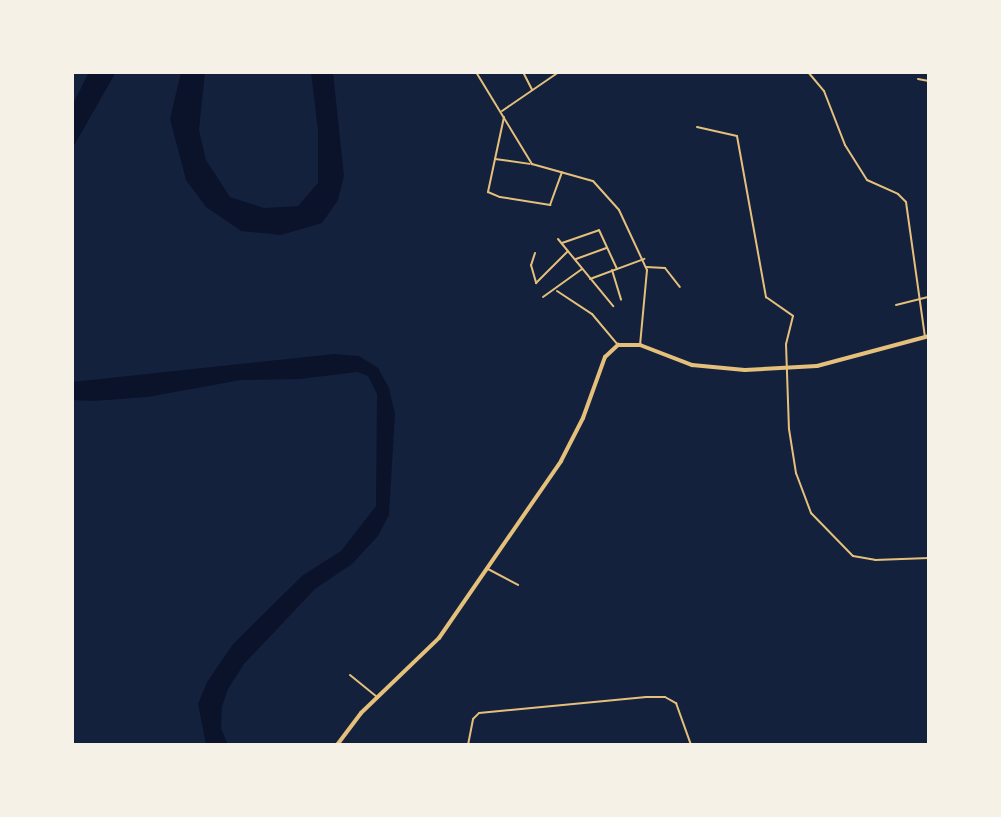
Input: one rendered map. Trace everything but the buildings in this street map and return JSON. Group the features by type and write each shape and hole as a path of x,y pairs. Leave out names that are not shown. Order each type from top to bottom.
{"highway":[{"path":"337,745 354,721 439,638 561,461 583,418 605,357 618,345 640,345 704,367 786,368 817,366 927,336"}],"street":[{"path":"476,72 532,164"},
{"path":"523,72 532,90"},
{"path":"501,111 559,72"},
{"path":"808,72 824,91 845,145 867,180 898,194 906,202 918,299 927,336"},
{"path":"918,79 929,81"},
{"path":"504,117 488,192 500,197 550,205 562,172"},
{"path":"697,128 737,136 766,297 793,316 786,368 796,473 801,494 820,525 860,558 929,558"},
{"path":"495,159 532,164 601,186 620,210 646,267 640,345"},
{"path":"562,243 598,230 617,268"},
{"path":"558,239 613,306"},
{"path":"575,259 608,248"},
{"path":"535,253 531,265 537,283 568,251"},
{"path":"590,279 644,259"},
{"path":"646,267 665,268 680,287"},
{"path":"543,297 557,291 582,269"},
{"path":"612,270 621,300"},
{"path":"557,291 592,314 618,345"},
{"path":"896,305 929,297"},
{"path":"486,567 518,585"},
{"path":"350,675 378,698"},
{"path":"468,745 473,719 479,713 646,697 665,697 676,703 691,745"},
{"path":"929,705 929,717"}],"water":[{"path":"89,72 116,72 72,149 72,106"},
{"path":"181,72 205,72 199,130 206,160 230,197 264,208 298,206 318,183 318,131 311,72 333,72 344,176 338,200 322,223 281,235 241,231 206,207 186,180 170,119"},
{"path":"334,354 359,356 378,368 389,388 395,414 389,515 378,536 352,564 315,589 244,664 228,689 222,707 221,728 228,745 206,745 198,704 207,682 233,644 303,575 341,551 376,506 377,394 368,376 357,372 300,379 241,380 148,397 93,401 72,400 72,382"}]}
